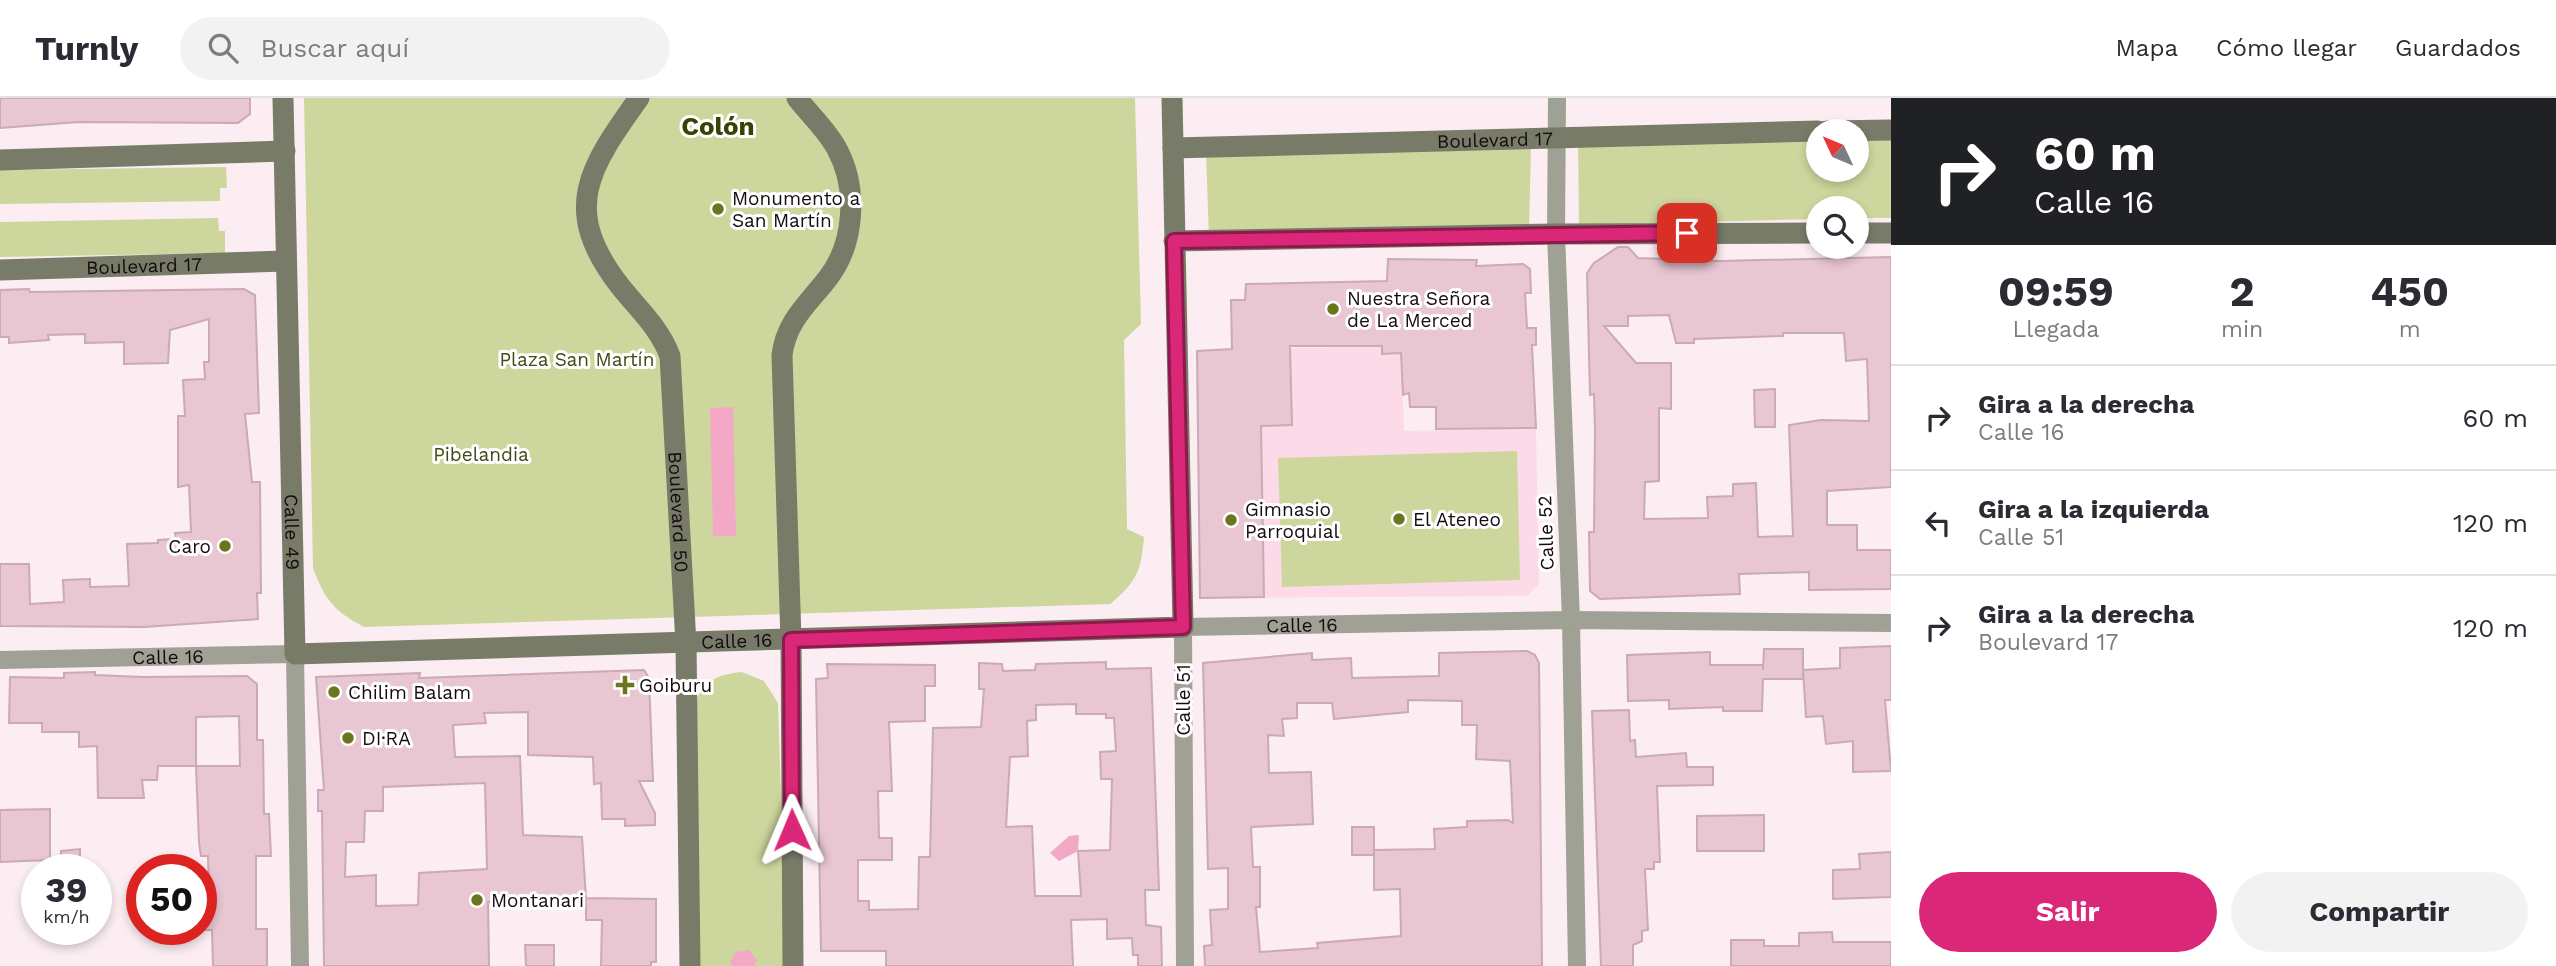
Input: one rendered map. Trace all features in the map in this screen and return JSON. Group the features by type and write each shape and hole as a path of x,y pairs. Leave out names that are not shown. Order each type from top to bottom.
{"main road":[{"name":"Calle 49","path":"283,98 295,654"},
{"name":"Boulevard 50","path":"639,98 608,142 592,174 585,202 587,228 596,251 621,287 654,324 670,356 686,644 690,966"},
{"path":"793,966 791,640 782,355 784,335 796,316 830,276 845,245 851,220 849,180 838,151 824,128 797,98"},
{"name":"Calle 51","path":"1172,98 1183,627"},
{"path":"1869,130 1891,130"},
{"name":"Boulevard 17","path":"1173,148 1806,131"},
{"path":"0,160 285,151"},
{"path":"1174,241 1556,233 1806,233"},
{"path":"1869,233 1891,233"},
{"name":"Boulevard 17","path":"0,270 285,261"},
{"name":"Calle 16","path":"295,654 1183,627"}],"street":[{"name":"Calle 52","path":"1557,98 1556,233 1570,620 1577,966"},
{"name":"Calle 16","path":"1183,627 1570,620 1891,623"},
{"name":"Calle 51","path":"1183,627 1185,966"},
{"name":"Calle 16","path":"0,660 295,654"},
{"name":"Calle 49","path":"295,654 300,966"}],"shaded area":[{"path":"1382,346 1382,354 1401,353 1404,431 1536,428 1539,584 1527,596 1200,598 1197,351"},
{"path":"733,407 736,536 713,536 710,408"},
{"path":"1079,835 1078,851 1059,861 1050,853 1069,836"},
{"path":"749,950 757,960 754,966 732,966 730,962 736,952"}],"green space":[{"name":"Plaza San Martín","path":"304,98 1135,98 1141,324 1124,340 1127,529 1144,537 1139,567 1132,582 1110,604 364,627 338,610 326,597 313,568"},
{"path":"1891,138 1891,218 1869,218 1869,196 1806,196 1806,219 1579,225 1578,142 1806,139 1806,182 1869,182 1869,139"},
{"path":"1531,147 1529,228 1209,238 1206,153"},
{"path":"226,167 227,188 220,188 220,201 0,204 0,170"},
{"path":"218,218 219,231 225,231 225,253 0,257 0,222"},
{"name":"El Ateneo","path":"1517,451 1520,580 1282,587 1278,458"},
{"path":"742,672 764,681 778,703 786,953 784,966 699,966 695,702 708,683 726,674"}],"building":[{"path":"0,98 250,98 250,114 238,123 79,122 0,128"},
{"path":"1618,247 1628,247 1638,258 1721,261 1891,257 1891,487 1827,491 1827,525 1857,525 1857,550 1891,550 1891,589 1809,590 1809,572 1739,574 1740,594 1600,599 1590,591 1589,532 1594,532 1595,430 1594,394 1590,395 1587,273 1594,263","holes":["1669,315 1676,343 1694,343 1694,339 1783,336 1783,333 1844,333 1846,361 1867,359 1869,421 1821,420 1789,425 1793,536 1758,537 1756,483 1733,484 1733,496 1707,497 1708,518 1644,519 1645,482 1659,481 1659,408 1671,409 1671,363 1636,363 1604,326 1628,326 1628,316"]},
{"path":"1388,259 1477,260 1476,266 1523,264 1530,269 1531,293 1525,293 1527,328 1536,328 1536,345 1532,345 1536,428 1436,429 1436,407 1410,407 1409,393 1403,395 1401,353 1382,354 1382,346 1290,346 1292,425 1261,426 1264,597 1200,598 1197,351 1232,349 1231,300 1245,300 1246,284 1387,281"},
{"path":"29,289 30,292 244,289 255,295 259,413 245,414 252,482 260,482 261,593 257,593 258,619 144,627 0,626 0,564 29,564 30,604 64,602 63,580 90,579 90,587 129,586 127,544 158,543 158,540 176,539 175,533 191,532 189,485 178,487 178,416 185,416 183,380 205,379 204,362 209,362 209,319 170,330 168,363 124,364 124,342 85,343 85,334 48,335 49,340 9,343 9,337 0,337 0,290"},
{"path":"1775,389 1775,427 1755,427 1754,390"},
{"path":"1891,646 1891,700 1885,700 1891,771 1853,772 1853,741 1826,744 1823,716 1806,717 1803,670 1840,668 1840,648"},
{"path":"1764,649 1803,649 1803,679 1763,679 1762,711 1723,711 1723,707 1669,709 1669,700 1628,701 1627,655 1710,652 1710,665 1763,665 1763,670"},
{"path":"1527,651 1535,655 1539,663 1542,966 1205,966 1204,946 1212,945 1210,910 1228,909 1228,868 1208,869 1203,663 1312,653 1312,660 1351,658 1352,678 1439,676 1439,653","holes":["1408,700 1462,701 1462,725 1477,725 1476,759 1510,761 1513,823 1508,820 1467,821 1467,827 1434,829 1435,849 1374,850 1374,890 1400,889 1401,936 1317,943 1318,948 1260,952 1256,907 1260,907 1260,867 1253,867 1251,827 1313,824 1311,772 1269,773 1268,735 1284,736 1282,719 1297,718 1297,703 1332,703 1334,719 1408,712"]},
{"path":"1106,662 1106,669 1151,668 1159,890 1145,890 1146,925 1161,927 1162,966 1138,966 1138,955 1133,955 1132,938 1107,939 1107,919 1071,920 1073,966 886,966 886,951 821,951 816,679 828,678 827,664 935,665 935,686 925,686 925,721 889,722 892,791 878,791 879,838 892,838 892,860 858,860 858,901 869,901 869,910 918,909 919,857 930,857 933,728 981,727 984,689 979,689 979,663 1002,664 1003,671 1035,670 1036,664","holes":["1076,704 1076,714 1106,714 1106,718 1114,718 1116,751 1100,752 1101,779 1112,779 1110,850 1078,851 1081,896 1035,896 1032,826 1006,827 1010,757 1028,756 1027,721 1036,720 1036,705"]},
{"path":"644,670 649,678 653,781 639,781 655,813 655,825 625,826 625,819 602,819 601,783 594,784 593,757 528,755 528,712 484,713 486,723 453,725 455,757 520,756 523,835 582,837 586,898 488,902 489,966 324,966 322,811 318,811 318,790 324,790 316,677 420,673 419,678","holes":["485,783 487,869 419,873 418,905 376,906 376,875 345,877 346,842 364,842 365,811 383,811 383,787"]},
{"path":"95,672 95,675 143,677 247,676 257,684 257,740 263,740 264,814 269,814 271,856 256,856 256,929 267,929 267,966 213,966 212,945 217,945 217,854 201,854 196,766 158,766 157,780 142,780 144,798 98,798 97,746 79,747 79,732 42,732 42,723 9,723 10,677 64,678 64,673","holes":["239,716 240,766 196,766 196,717"]},
{"path":"1629,710 1630,741 1635,740 1636,757 1686,753 1687,767 1713,767 1713,785 1657,786 1660,862 1654,862 1654,869 1645,869 1648,930 1642,931 1642,941 1633,945 1633,966 1601,966 1592,711"},
{"path":"50,809 50,854 21,854 21,861 0,862 0,810"},
{"path":"1764,815 1764,851 1697,851 1697,816"},
{"path":"1352,827 1374,827 1374,855 1352,855"},
{"path":"80,849 80,854 61,854 61,851"},
{"path":"1891,852 1891,897 1833,899 1833,870 1860,869 1859,854"},
{"path":"586,898 656,899 656,962 651,962 651,966 601,966 602,920 586,920"},
{"path":"1832,932 1833,942 1891,942 1891,966 1731,966 1731,940 1764,940 1764,946 1799,946 1799,933"},
{"path":"525,945 554,945 554,966 526,966"}],"place":[{"name":"Monumento a San Martín","path":"718,209"},
{"name":"Nuestra Señora de La Merced","path":"1333,309"},
{"name":"El Ateneo","path":"1399,519"},
{"name":"Gimnasio Parroquial","path":"1231,520"},
{"name":"Caro","path":"225,546"},
{"name":"Goiburu","path":"625,685"},
{"name":"Chilim Balam","path":"334,692"},
{"name":"DI·RA","path":"348,738"},
{"name":"Montanari","path":"477,900"}],"district":[{"name":"Colón","path":"718,126"}],"route":[{"path":"792,830 791,640 1183,627 1174,241 1687,233"}],"park label":[{"name":"Pibelandia","path":"481,454"}]}
